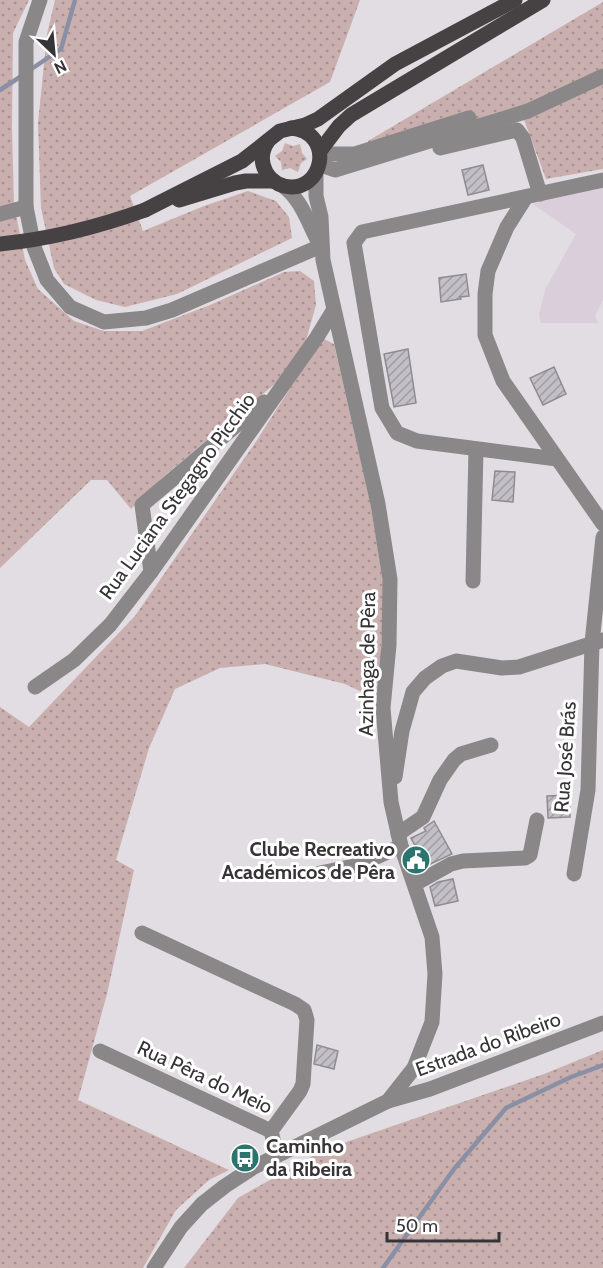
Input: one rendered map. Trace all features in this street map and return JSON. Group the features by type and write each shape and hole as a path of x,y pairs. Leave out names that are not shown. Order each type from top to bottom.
{"main road":[{"path":"145,210 242,161 261,148 274,134 305,125 318,118 388,68 515,0"},
{"path":"0,244 85,230 235,183 246,181 279,183 294,187 304,184 339,126 351,115 543,0"},
{"path":"286,129 297,129 308,133 315,140 319,161"},
{"path":"270,138 263,149 262,162 267,174 279,183"}],"street":[{"path":"40,0 28,32 25,62 26,207 34,247 47,280 70,307 104,322 146,318 172,310 321,246"},
{"path":"319,161 355,154 531,99 603,66"},
{"path":"319,161 335,170 528,111 603,76"},
{"path":"402,157 517,130 523,138 533,196 507,227 489,271 485,294 485,335 503,381 603,524"},
{"name":"Azinhaga de Pêra","path":"154,1268 181,1227 202,1204 225,1186 277,1155 388,1101 414,1068 432,1022 435,974 432,937 400,840 391,802 383,708 389,645 390,579 378,504 333,311 321,246 321,217 315,190 319,161"},
{"path":"556,459 417,441 397,433 382,408 354,243 362,232 603,180"},
{"name":"Azinhaga de Pêra","path":"279,183 299,202 321,246"},
{"path":"0,214 26,207"},
{"name":"Rua Luciana Stegagno Picchio","path":"35,687 74,660 110,625 151,573 333,311"},
{"path":"151,573 142,505 280,389"},
{"path":"473,581 476,448"},
{"name":"Rua José Brás","path":"574,874 588,790 603,537"},
{"path":"391,802 402,731 412,692 426,678 442,666 456,661 502,668 519,667 597,641"},
{"path":"320,873 350,868 400,840 423,817 440,780 454,760 461,754 491,745"},
{"path":"415,884 451,864 463,861 525,858 530,855 537,820"},
{"path":"142,933 296,1004 304,1010 308,1020 303,1084 271,1131"},
{"name":"Estrada do Ribeiro","path":"388,1101 430,1089 603,1023"},
{"name":"Rua Pêra do Meio","path":"100,1051 271,1131 277,1155"}],"shaded area":[{"path":"0,0 29,0 13,33 14,204 25,260 38,289 74,321 104,331 142,331 210,305 284,272 300,271 314,281 316,305 305,344 276,383 164,476 131,509 107,480 91,480 0,568"},
{"path":"55,0 360,0 330,82 130,196 143,231 248,191 276,201 289,217 292,238 177,294 125,307 96,300 64,284 54,268 41,208 38,123 47,34"},
{"path":"603,2 603,169 546,179 523,117 370,154 368,141"},
{"path":"285,143 293,146 300,144 302,153 307,159 301,163 298,172 290,168 282,170 281,162 275,156 282,151"},
{"path":"603,185 603,300 595,316 598,323 541,323 539,314 545,290 576,234 533,204"},
{"path":"322,338 334,344 370,501 384,587 379,700 345,684 265,664 220,668 175,689 149,748 116,860 134,870 107,994 78,1100 229,1170 209,1180 176,1210 143,1268 0,1268 0,707 29,727 135,616 257,440"},
{"path":"603,1050 603,1268 184,1268 238,1198 323,1150 544,1074"}],"building":[{"path":"483,165 489,190 468,195 462,170"},
{"path":"466,274 469,296 441,302 439,278"},
{"path":"408,349 416,403 394,407 384,354"},
{"path":"554,367 566,394 543,405 530,378"},
{"path":"495,471 515,472 513,502 492,500"},
{"path":"570,795 570,817 548,818 547,796"},
{"path":"434,821 452,854 426,866 411,838 426,831 424,828"},
{"path":"453,879 458,901 435,906 430,887 438,882"},
{"path":"317,1045 338,1051 334,1069 314,1064"}],"waterway":[{"path":"30,70 61,49 75,0"},
{"path":"0,90 23,75"},
{"path":"383,1268 454,1169 506,1108 571,1077 603,1065"}],"place":[{"name":"Clube Recreativo Académicos de Pêra","path":"416,860"},
{"name":"Caminho da Ribeira","path":"245,1158"}]}
